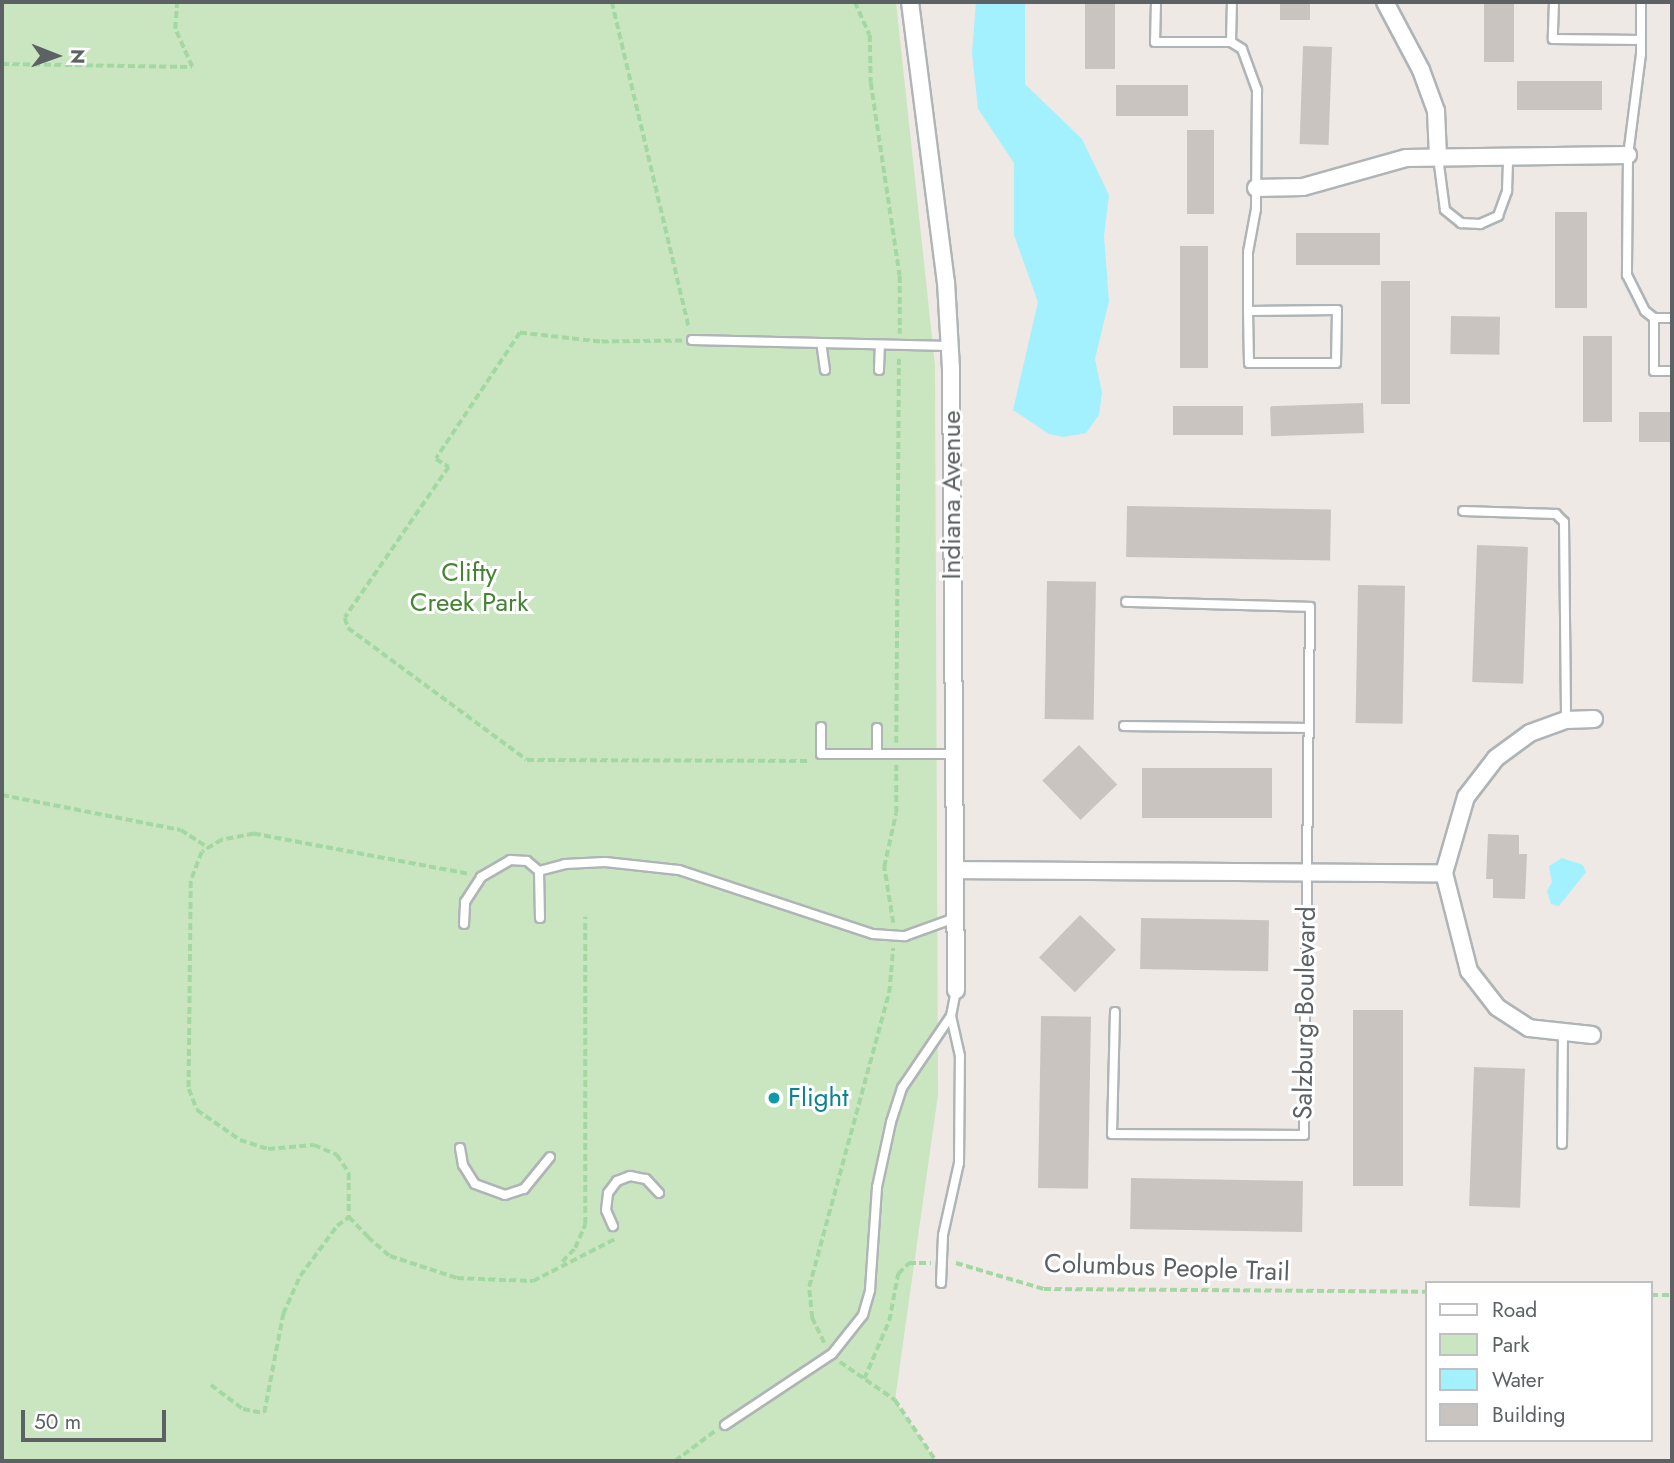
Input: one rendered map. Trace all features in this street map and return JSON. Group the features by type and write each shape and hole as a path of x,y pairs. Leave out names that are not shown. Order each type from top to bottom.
{"street":[{"name":"Indiana Avenue","path":"910,2 946,282 949,346 956,990"},
{"path":"1385,2 1421,71 1436,111 1438,156"},
{"path":"1256,188 1303,187 1406,158 1628,155"},
{"path":"1592,1035 1563,1034 1530,1028 1497,1007 1469,971 1444,873 1453,831 1479,776 1530,733 1566,720 1594,719"},
{"name":"Salzburg Boulevard","path":"955,870 1444,873"}],"lane":[{"path":"1156,2 1154,42 1231,42 1242,50 1257,90 1256,188 1248,252 1248,311 1249,363 1336,363 1337,310 1248,311"},
{"path":"1231,42 1232,2"},
{"path":"1554,2 1553,38 1641,40"},
{"path":"1641,2 1641,40 1628,155 1627,275 1645,311 1654,317 1672,318"},
{"path":"1438,156 1446,210 1461,223 1480,224 1498,216 1507,191 1508,156"},
{"path":"1654,317 1654,371 1672,371"},
{"path":"692,341 949,346"},
{"path":"821,343 824,370"},
{"path":"879,370 880,346"},
{"path":"1464,511 1556,514 1563,522 1566,720"},
{"name":"Salzburg Boulevard","path":"1115,1012 1112,1135 1304,1135 1310,607 1126,602"},
{"path":"1124,726 1309,728"},
{"path":"821,727 821,754 954,754"},
{"path":"877,728 877,754"},
{"path":"464,924 465,902 481,877 510,860 527,861 539,871 540,918"},
{"path":"539,871 565,863 605,862 679,870 873,934 905,936 955,918"},
{"path":"725,1425 832,1354 863,1315 870,1290 877,1188 895,1110 915,1065 940,1038 951,1016 956,990"},
{"path":"941,1283 943,1235 959,1163 960,1056 951,1016"},
{"path":"1562,1144 1563,1034"},
{"path":"460,1148 463,1165 475,1184 505,1195 524,1189 551,1157"},
{"path":"613,1226 606,1210 608,1193 617,1181 630,1176 646,1179 659,1193"}],"path":[{"path":"2,64 192,67 176,29 177,2"},
{"path":"611,2 692,341 600,342 520,333 436,459 449,467 345,618 348,628 527,761 813,761 821,754"},
{"path":"2,795 181,830 209,848"},
{"path":"481,877 254,834 202,852 191,881 189,1089 197,1110 240,1140 268,1149 314,1145 337,1155 349,1173 349,1217 390,1256 457,1279 533,1281 561,1264 593,1254 620,1236"},
{"path":"561,1264 575,1248 584,1224 585,918"},
{"path":"211,1385 243,1409 264,1413 283,1314 300,1276 337,1226 349,1217"},
{"name":"Columbus People Trail","path":"864,1379 889,1321 898,1274 909,1263 942,1262 1014,1277 1044,1289 1426,1292"},
{"path":"1653,1294 1672,1295"},
{"path":"675,1461 725,1425"}],"green space":[{"name":"Clifty Creek Park","path":"2,2 896,2 935,365 938,1095 895,1400 936,1461 2,1461"}],"water":[{"path":"976,2 1025,2 1025,84 1082,139 1109,195 1104,236 1109,301 1095,359 1102,393 1099,415 1086,433 1063,437 1049,434 1013,410 1038,302 1014,235 1014,163 978,109 972,53"},
{"path":"1562,858 1583,865 1586,872 1559,906 1551,904 1547,891 1552,882 1549,866"}],"building":[{"path":"1085,2 1115,2 1115,69 1085,69"},
{"path":"1280,2 1310,2 1310,20 1280,20"},
{"path":"1484,2 1514,2 1514,62 1484,62"},
{"path":"1303,46 1332,47 1329,145 1300,144"},
{"path":"1517,81 1602,81 1602,110 1517,110"},
{"path":"1116,85 1188,85 1188,116 1116,116"},
{"path":"1187,130 1214,130 1214,214 1187,214"},
{"path":"1555,212 1587,212 1587,308 1555,308"},
{"path":"1296,233 1380,233 1380,265 1296,265"},
{"path":"1180,246 1208,246 1208,368 1180,368"},
{"path":"1381,281 1410,281 1410,404 1381,404"},
{"path":"1451,316 1500,317 1499,355 1450,354"},
{"path":"1583,336 1612,336 1612,422 1583,422"},
{"path":"1363,403 1364,433 1271,436 1270,406"},
{"path":"1173,406 1243,406 1243,435 1173,435"},
{"path":"1639,412 1672,412 1672,442 1639,442"},
{"path":"1127,506 1331,510 1330,561 1126,557"},
{"path":"1477,545 1528,547 1523,684 1472,682"},
{"path":"1047,581 1096,582 1094,720 1045,719"},
{"path":"1358,585 1405,586 1403,724 1356,723"},
{"path":"1079,745 1117,785 1081,820 1042,780"},
{"path":"1142,768 1272,768 1272,818 1142,818"},
{"path":"1488,834 1519,835 1519,854 1527,854 1525,899 1493,898 1493,879 1486,879"},
{"path":"1080,915 1116,950 1075,992 1039,957"},
{"path":"1141,918 1269,920 1268,971 1140,969"},
{"path":"1353,1010 1403,1010 1403,1186 1353,1186"},
{"path":"1041,1016 1091,1017 1088,1189 1038,1188"},
{"path":"1474,1067 1525,1069 1520,1208 1469,1206"},
{"path":"1131,1178 1303,1181 1302,1232 1130,1229"}],"place":[{"name":"Flight","path":"774,1098"}]}
